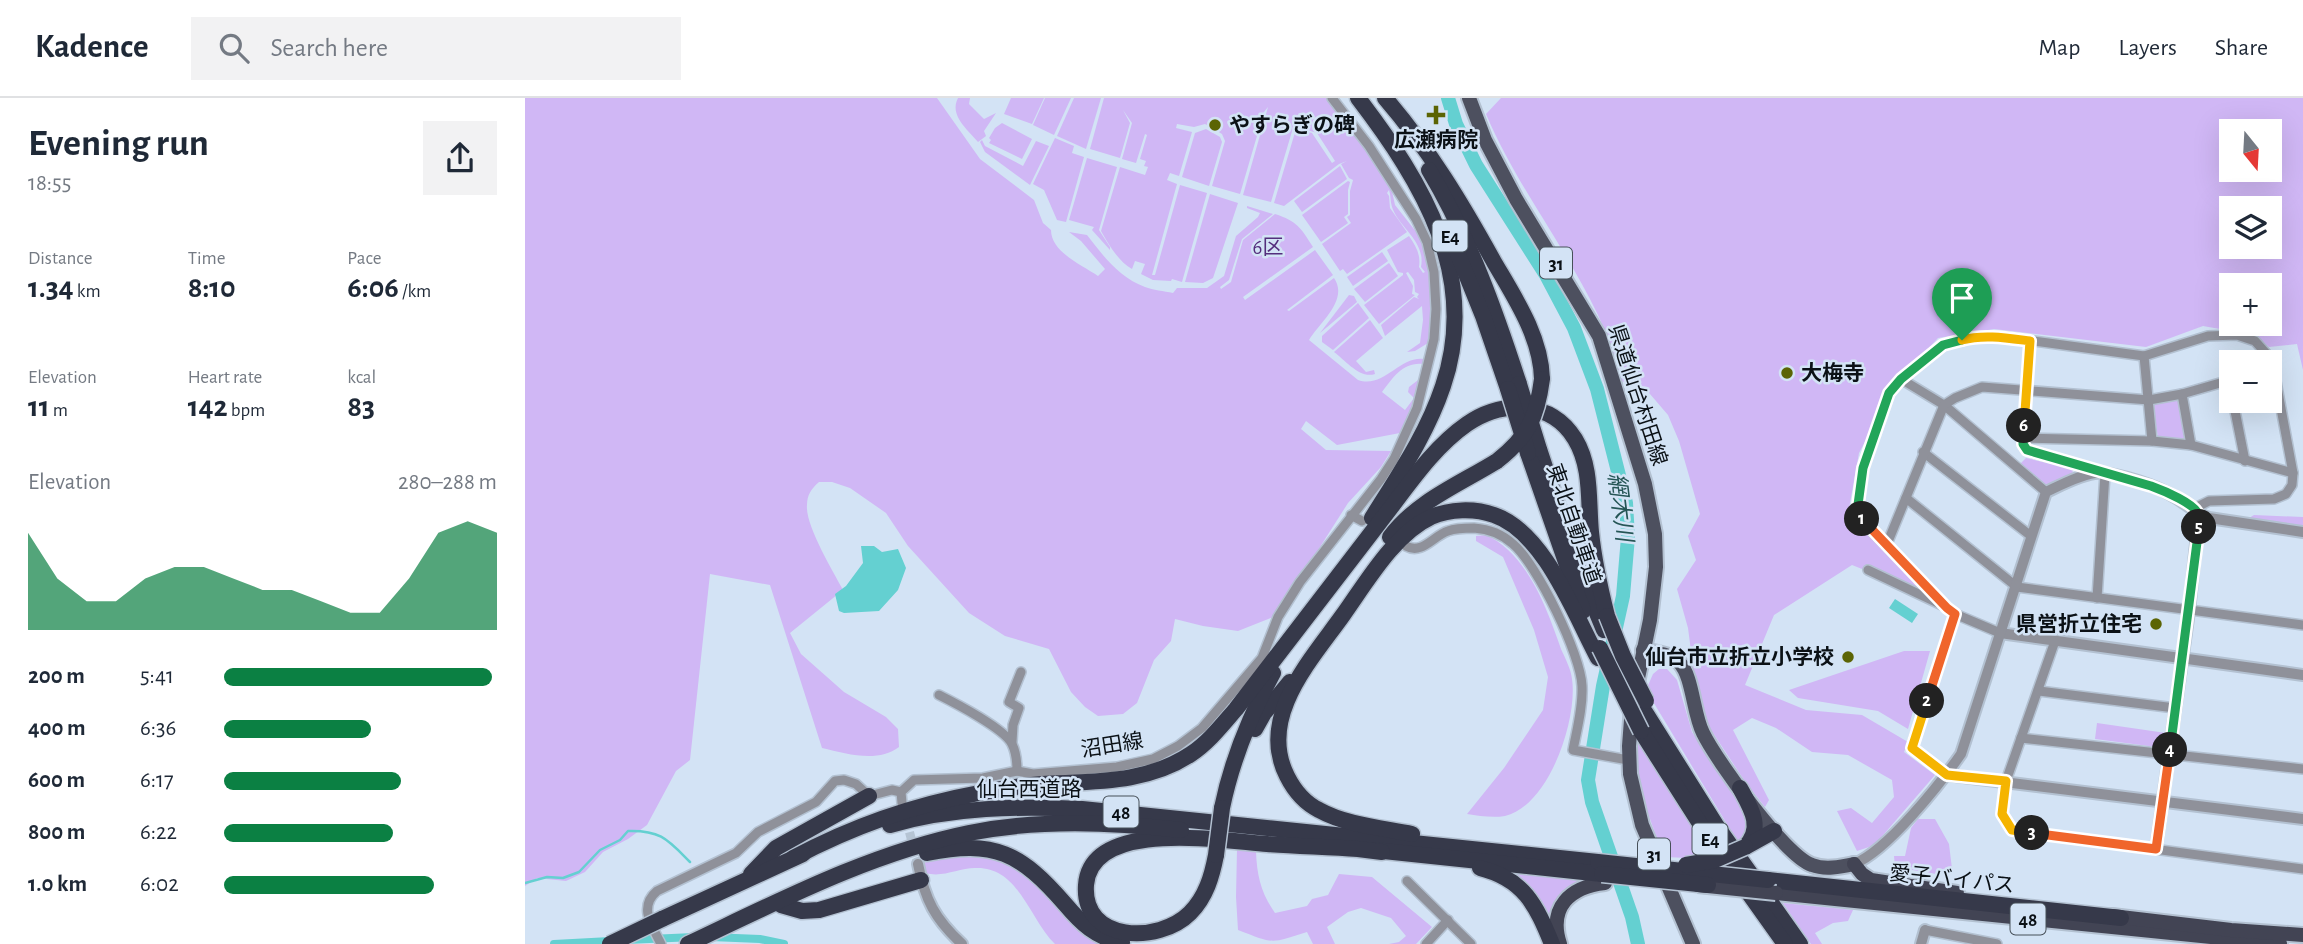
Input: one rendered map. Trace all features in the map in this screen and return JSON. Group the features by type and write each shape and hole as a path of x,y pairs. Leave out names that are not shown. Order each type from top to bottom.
{"highway":[{"path":"1339,574 1410,456 1434,409 1450,364 1456,314 1450,266 1434,219 1406,168 1357,98"},
{"name":"東北自動車道","path":"1365,98 1419,177 1454,244 1513,386"},
{"path":"1360,591 1382,547 1405,521 1434,498 1497,461 1519,442 1538,407 1542,379 1541,359 1517,302 1436,163 1383,98"},
{"name":"東北自動車道","path":"1383,98 1431,173 1466,240 1494,311 1513,386 1569,576 1599,653"},
{"path":"793,858 863,824 950,798 1011,787 1132,778 1165,768 1193,752 1206,742 1236,709 1426,463 1456,432 1483,415 1500,409 1533,408 1559,420 1568,429 1581,451 1588,481 1595,566 1606,623"},
{"name":"東北自動車道","path":"1533,451 1579,570 1606,623"},
{"path":"1560,944 1556,920 1562,904 1575,891 1593,884 1602,873 1334,817 1311,804 1296,790 1285,772 1278,738 1286,701 1315,654 1360,591 1394,546 1418,525 1447,512 1463,510 1494,515 1519,529 1542,554 1599,653"},
{"name":"E4","path":"1606,623 1645,706 1674,746 1687,780 1800,944"},
{"path":"755,915 880,865 939,850 983,848 1009,855 1030,867 1082,924 1093,932 1128,943 1153,942 1180,933 1201,915 1215,894 1235,755 1293,637"},
{"name":"E4","path":"1599,653 1641,731 1706,834 1785,944"},
{"path":"1227,808 1258,724 1274,700 1315,654"},
{"path":"1740,788 1756,823 1755,835 1745,847"},
{"path":"740,882 776,848 869,796"},
{"name":"仙台西道路","path":"610,944 654,917 793,858 862,833 929,816 969,810 1044,807 1126,813 1602,873"},
{"name":"仙台西道路","path":"690,943 893,854 958,836 1007,827 1113,824 1602,873"},
{"path":"1617,864 1696,864 1715,860 1774,831"},
{"path":"1221,855 1197,905 1188,915 1167,929 1143,934 1118,932 1099,921 1089,905 1088,876 1098,858 1115,847 1135,841 1184,838 1357,849 1455,863 1489,870 1509,879 1531,900 1552,944"},
{"name":"愛子バイパス","path":"1602,873 1617,864 1982,914 2280,944"},
{"path":"1854,864 1871,880 2121,918"},
{"path":"781,905 801,911 819,910 919,872"},
{"name":"愛子バイパス","path":"1602,873 1708,885 1772,887 2303,935"},
{"path":"1982,914 2181,944"}],"main road":[{"name":"県道仙台村田線","path":"1469,98 1476,120 1516,199 1599,336 1645,484 1656,543 1654,596 1632,707 1628,760 1631,786 1642,825 1693,944"},
{"path":"1643,650 1673,659 1682,667 1703,734 1740,788 1793,852 1810,865 1832,868 1854,864"}],"street":[{"name":"沼田線","path":"869,796 892,790 901,792 914,780 983,778 1017,771 1033,774 1117,767 1153,760 1178,746 1202,728 1262,658 1278,617 1300,582 1388,469 1413,420 1434,339 1436,290 1429,249 1416,219 1369,146 1332,98"},
{"path":"2263,350 2255,341 2237,335 2208,336 2144,356 2004,337 1975,337 1943,345 1901,379 1889,393 1863,468 1857,512 1947,608 2000,633 2303,675"},
{"path":"2030,341 2023,444 2027,450 2151,486 2209,518 2303,532"},
{"path":"2144,356 2152,442"},
{"path":"1901,379 1944,405 2046,492"},
{"path":"1887,544 1944,405 1955,398 1982,387 2149,400 2219,383"},
{"path":"2182,394 2191,445"},
{"path":"2235,413 2245,461"},
{"path":"2156,849 2189,611 2197,512 2209,501 2274,499 2286,494 2292,485 2293,473 2279,413"},
{"path":"2024,438 2191,445 2293,473"},
{"path":"1923,452 2031,536"},
{"path":"1854,864 1880,849 1947,775 1961,754 2046,492 2067,482 2103,473"},
{"path":"2097,598 2103,473"},
{"path":"1906,498 2017,587 2303,625"},
{"path":"1350,515 1362,521"},
{"path":"1406,546 1416,550 1448,531 1472,528 1494,532 1504,537 1523,554 1554,609 1581,675 1578,751 1628,760"},
{"path":"1868,569 1947,608"},
{"path":"1955,614 1912,748 1947,775 2303,819"},
{"path":"2055,641 2006,781 2002,814 2012,830 2303,869"},
{"path":"1017,771 1012,742 1013,724 1019,708 1009,702 1021,672"},
{"path":"2039,691 2175,708"},
{"path":"939,695 966,709 1012,742"},
{"path":"2021,738 2303,769"},
{"path":"661,944 651,897 657,891 736,853 758,832 816,802 835,781 844,779 856,784 869,796"},
{"path":"901,792 902,803"},
{"path":"919,872 935,915 962,944"},
{"path":"1407,881 1471,944"},
{"path":"1426,944 1448,920"},
{"path":"1921,944 1925,930 1997,944"}],"green space":[{"name":"6区","path":"525,98 937,98 980,159 1034,200 1056,245 1069,257 1098,276 1105,269 1081,241 1069,232 1087,235 1106,258 1128,278 1148,288 1173,293 1177,288 1207,288 1224,276 1236,236 1260,213 1247,206 1273,214 1242,239 1229,280 1221,289 1231,282 1243,240 1275,214 1289,219 1298,226 1313,247 1243,297 1245,300 1315,250 1333,275 1287,310 1334,278 1338,286 1336,303 1309,340 1358,380 1367,382 1384,377 1407,362 1424,359 1424,364 1411,365 1400,371 1382,392 1405,410 1414,398 1408,392 1409,387 1422,377 1410,416 1400,433 1337,445 1306,421 1301,429 1326,450 1391,451 1381,467 1348,503 1276,616 1238,631 1175,619 1171,641 1154,660 1137,703 1123,714 1098,716 1085,707 1071,692 1049,649 1005,636 969,613 908,546 886,513 850,488 832,482 819,482 807,501 810,524 843,590 790,633 801,654 844,692 886,717 898,729 899,747 882,755 872,756 852,755 822,748 770,585 710,574 690,760 676,771 647,825 603,852 585,872 566,881 537,878 525,886"},
{"path":"958,98 970,98 969,104 984,119 996,113 984,131 986,136 978,142 957,116"},
{"path":"1011,98 1044,98 1032,124 1004,114"},
{"path":"1045,98 1071,98 1054,135 1033,125"},
{"path":"1074,98 1101,98 1086,149 1057,136"},
{"path":"1104,98 1327,98 1361,142 1391,187 1395,205 1421,238 1427,258 1433,308 1428,343 1415,351 1407,352 1420,343 1422,306 1385,336 1381,325 1414,297 1419,299 1414,280 1408,272 1406,273 1413,286 1412,294 1415,295 1379,324 1364,305 1403,275 1398,272 1387,250 1409,236 1417,251 1419,267 1425,272 1421,267 1420,250 1416,242 1395,215 1389,190 1387,193 1390,208 1407,232 1347,274 1343,269 1340,271 1322,244 1351,223 1347,217 1350,215 1353,180 1341,164 1347,161 1339,164 1284,206 1274,203 1296,129 1293,128 1271,202 1243,195 1268,107 1264,112 1240,194 1212,186 1225,141 1222,134 1205,124 1194,127 1177,124 1176,128 1192,132 1179,176 1170,173 1167,180 1177,184 1152,275 1155,275 1180,185 1207,193 1182,282 1172,279 1153,280 1141,274 1145,264 1135,261 1132,269 1127,266 1101,231 1120,167 1145,175 1148,167 1144,166 1146,161 1140,159 1147,135 1145,134 1136,163 1122,159 1132,123 1123,110 1130,123 1120,158 1090,149","holes":["1294,126 1317,133 1335,161 1332,163 1312,133"]},
{"path":"1501,98 2303,98 2303,370 2297,344 2269,347 2255,336 2282,336 2282,273 2219,273 2219,329 2203,326 2146,347 1994,329 1938,338 1896,383 1859,453 1848,514 1930,596 1852,565 1774,615 1745,685 1806,710 1862,715 1908,742 1904,752 1935,775 1878,841 1857,851 1837,811 1851,808 1872,823 1894,797 1892,780 1848,755 1812,752 1776,728 1752,718 1733,730 1769,800 1765,807 1709,727 1695,682 1688,628 1677,589 1696,560 1688,536 1700,514 1679,441 1668,415 1644,387 1621,381 1608,339 1585,289 1498,140 1486,114"},
{"path":"1002,123 1032,139 1022,159 989,143 995,128"},
{"path":"1206,129 1220,137 1222,142 1209,186 1182,177 1195,133"},
{"path":"1055,138 1074,146 1072,153 1084,157 1066,222 1057,220 1044,190 1033,184"},
{"path":"982,140 985,146 1023,166 1036,141 1049,146 1030,185 985,152 980,142"},
{"path":"1087,158 1117,167 1099,230 1110,250 1092,230 1094,227 1069,220"},
{"path":"1340,166 1347,179 1302,212 1294,201"},
{"path":"1348,181 1348,214 1344,217 1348,223 1321,242 1302,215"},
{"path":"1210,194 1238,203 1213,278 1203,283 1185,282"},
{"path":"1382,252 1388,261 1353,286 1347,277"},
{"path":"1389,263 1398,276 1365,302 1354,289"},
{"path":"1349,295 1354,296 1357,302 1320,333"},
{"path":"1358,303 1369,318 1333,350 1322,342 1322,336"},
{"path":"1370,320 1383,338 1356,361 1366,372 1374,370 1375,374 1369,375 1353,368 1334,352"},
{"path":"2179,399 2186,440 2158,438 2153,403"},
{"path":"2026,458 2073,469 2072,475 2048,488 2019,465"},
{"path":"2254,515 2303,517 2303,527 2244,521"},
{"path":"1486,535 1513,555 1534,584 1569,667 1573,696 1565,737 1547,779 1521,809 1496,817 1467,814 1504,768 1543,710 1548,677 1534,630 1503,557 1476,541 1476,536"},
{"path":"1904,651 1930,651 1908,729 1878,711 1798,698 1789,690"},
{"path":"1659,669 1667,669 1677,680 1692,732 1747,812 1747,838 1739,844 1646,690 1653,674"},
{"path":"2097,723 2166,733 2164,748 2095,739"},
{"path":"1637,742 1710,853 1688,858 1665,857 1644,801 1638,772"},
{"path":"1918,819 1935,819 1949,844 1952,869 1936,874 1895,867 1894,856 1905,856 1911,828"},
{"path":"1237,849 1256,852 1261,884 1275,913 1307,906 1312,899 1328,895 1339,874 1372,877 1432,927 1416,944 1389,944 1399,942 1406,936 1391,918 1361,908 1348,912 1327,927 1335,944 1313,944 1307,932 1272,941 1238,930"},
{"path":"983,855 1024,874 1036,883 1074,926 1105,944 1055,944 1013,885 990,870 969,868 932,874 926,873 922,863 951,857"},
{"path":"1500,870 1591,880 1550,929"},
{"path":"1783,903 1853,910 1848,921 1833,923 1815,933 1822,944 1811,944"}],"shaded area":[{"path":"861,546 874,546 882,552 898,549 906,568 898,590 879,611 844,613 839,611 835,594 846,586 863,563"},
{"path":"1895,599 1918,614 1912,623 1889,608"}],"waterway":[{"name":"網木川","path":"1448,98 1456,124 1476,165 1546,275 1574,328 1597,389 1626,503 1628,537 1623,596 1603,686 1588,780 1592,802 1632,917 1638,944"},
{"path":"525,883 547,877 563,878 579,872 600,850 620,840 628,831 649,832 663,838 690,862"},
{"path":"627,940 694,937"},
{"path":"711,937 760,939 784,944"},
{"path":"554,944 610,941"}],"tunnel":[{"path":"906,819 918,864"}],"place":[{"name":"広瀬病院","path":"1436,115"},
{"name":"やすらぎの碑","path":"1215,125"},
{"name":"大梅寺","path":"1787,373"},
{"name":"県営折立住宅","path":"2156,624"},
{"name":"仙台市立折立小学校","path":"1848,657"}],"route":[{"path":"2004,337 2030,341 2023,444 2027,450 2167,492 2195,508 2199,515 2198,543 2156,849 2012,830 2002,814 2006,781 1947,775 1912,748 1955,614 1857,512 1863,468 1889,393 1901,379 1943,345 1962,340 2004,337"}]}
